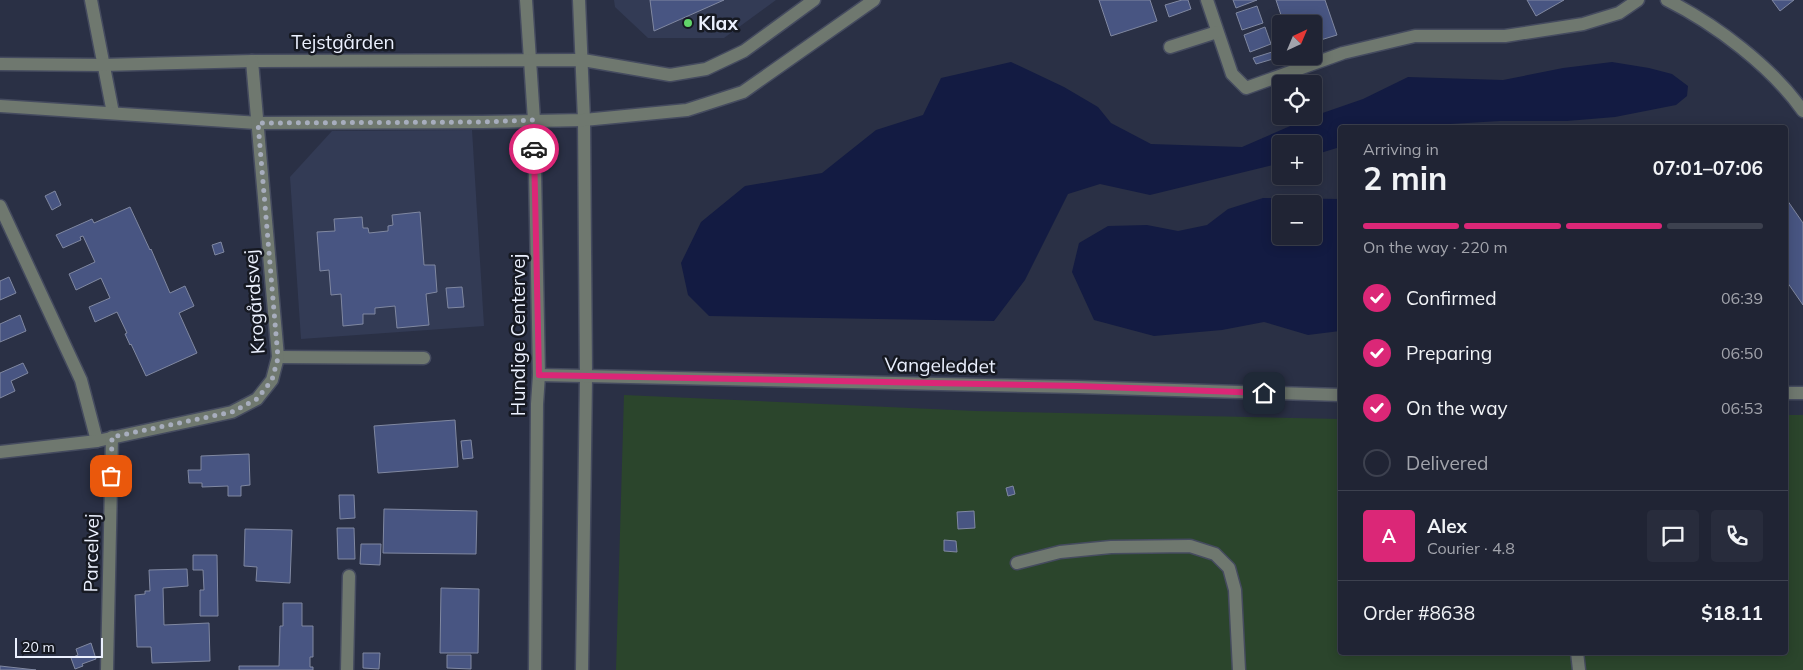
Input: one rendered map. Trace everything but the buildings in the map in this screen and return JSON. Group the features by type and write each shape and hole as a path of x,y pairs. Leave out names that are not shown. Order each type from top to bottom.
{"street":[{"path":"90,0 113,113"},
{"name":"Hundige Centervej","path":"526,0 534,120 539,375 537,404 535,670"},
{"path":"579,0 583,60 586,376 582,670"},
{"name":"Tejstgården","path":"0,64 103,65 252,61 583,60 670,75 706,69 744,51 814,0"},
{"path":"0,106 258,123 584,120 687,110 743,92 874,0"},
{"path":"1207,0 1232,74 1246,88 1343,54 1415,36 1505,36 1574,25 1619,13 1638,0"},
{"path":"1667,0 1693,13 1750,55 1795,99 1803,111"},
{"path":"1170,47 1217,32"},
{"name":"Krogårdsvej","path":"0,452 97,441 232,412 257,399 272,380 278,358 252,61"},
{"path":"0,206 81,380 97,441"},
{"path":"278,358 424,358"},
{"name":"Vangeleddet","path":"539,375 1067,386 1338,396"},
{"path":"1788,393 1803,393"},
{"name":"Parcelvej","path":"106,670 112,437"},
{"path":"1017,563 1060,552 1111,547 1190,546 1215,554 1229,568 1235,590 1239,670"},
{"path":"347,670 349,576"},
{"path":"1577,655 1579,670"}],"shaded area":[{"name":"Klax","path":"614,0 776,0 724,38 648,38 615,7"},
{"path":"1011,62 1064,87 1098,107 1111,123 1151,144 1242,147 1293,125 1322,125 1322,113 1363,99 1408,77 1503,80 1563,68 1612,62 1672,74 1688,86 1687,96 1676,105 1615,117 1567,121 1500,121 1434,125 1338,125 1338,148 1322,153 1322,135 1272,135 1272,165 1150,195 1100,184 1068,194 1025,280 994,321 709,316 688,295 681,263 701,222 745,186 822,173 876,130 923,115 941,78"},
{"path":"472,130 484,326 301,339 290,177 332,131"},
{"path":"1263,198 1272,198 1272,245 1322,245 1322,199 1338,199 1338,331 1308,335 1264,322 1222,330 1154,336 1094,320 1072,272 1079,243 1108,226 1147,225 1178,231 1207,225 1228,209"}],"green space":[{"path":"624,395 976,411 1338,419 1338,655 1788,655 1788,415 1803,415 1803,670 616,670"}],"way so far":[{"path":"111,476 112,437 232,412 257,399 272,380 278,358 258,123 534,120 534,149"}],"place":[{"name":"Klax","path":"688,23"}],"route":[{"path":"534,149 539,375 1077,386 1264,393"}]}
